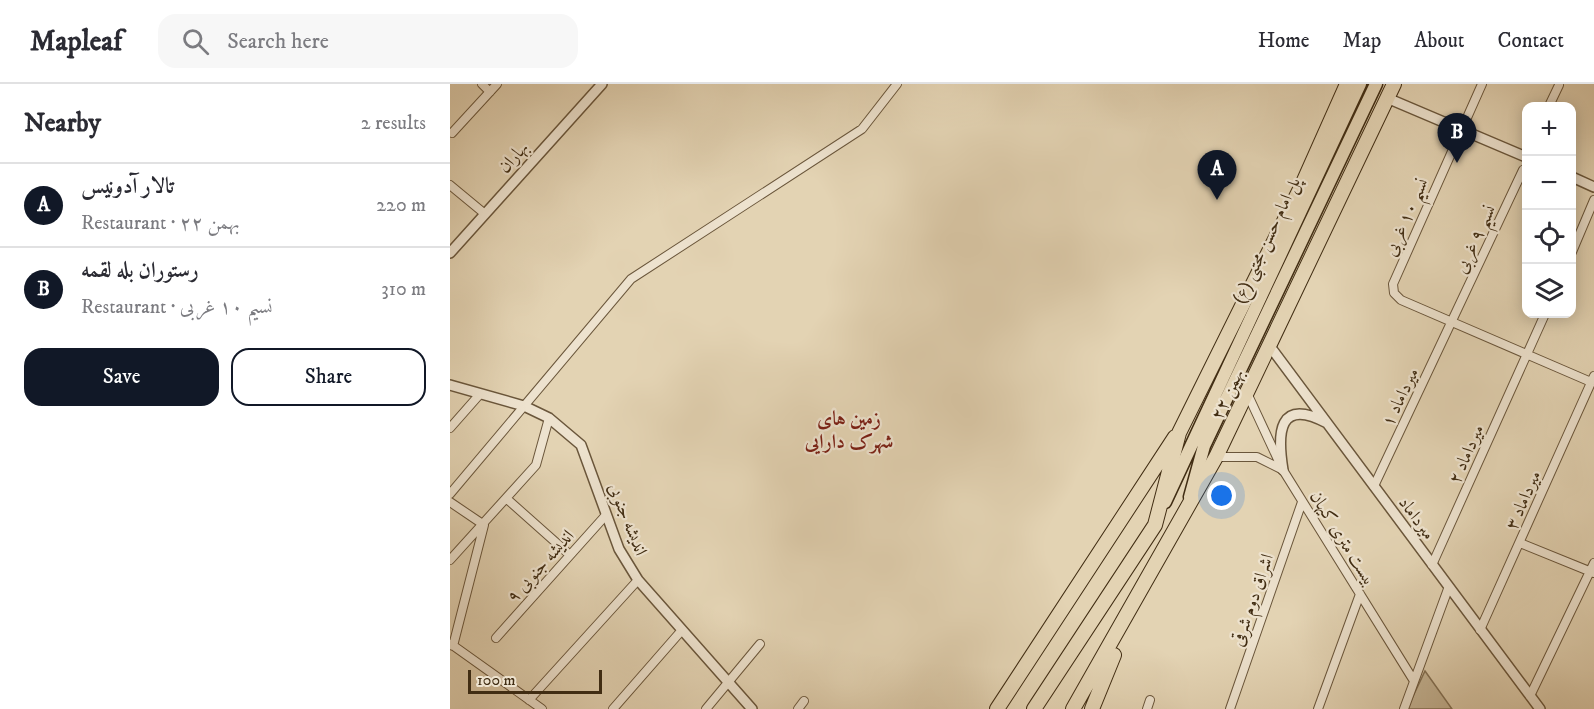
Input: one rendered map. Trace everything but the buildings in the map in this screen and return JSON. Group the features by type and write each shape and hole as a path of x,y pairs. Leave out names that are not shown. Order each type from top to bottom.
{"highway":[{"name":"۲۲ بهمن","path":"1034,709 1155,525 1184,424 1302,184 1347,84"},
{"name":"۲۲ بهمن","path":"1073,709 1216,457 1394,84"},
{"path":"997,709 1184,424"},
{"path":"1092,709 1132,607"}],"main road":[{"name":"پل امام حسن مجتبی (ع)","path":"1155,525 1205,411 1360,84"},
{"name":"پل امام حسن مجتبی (ع)","path":"1188,504 1204,446 1376,84"}],"street":[{"path":"482,84 490,92"},
{"path":"452,133 497,84"},
{"name":"بهاران","path":"450,253 602,84"},
{"path":"450,494 631,279 862,129 897,84"},
{"name":"نسیم ۱۰ غربی","path":"1453,321 1401,300 1394,293 1393,284 1482,84"},
{"path":"1552,102 1559,86"},
{"path":"1387,98 1525,156"},
{"name":"نسیم ۹ غربی","path":"1453,321 1522,172"},
{"path":"1576,179 1594,187"},
{"path":"450,185 485,214"},
{"path":"1576,243 1594,200"},
{"name":"میرداماد ۲","path":"1432,566 1543,318"},
{"path":"1453,321 1527,355 1593,379"},
{"name":"میرداماد ۱","path":"1374,486 1453,321"},
{"name":"میرداماد","path":"1269,345 1448,589 1540,709"},
{"name":"میرداماد ۳","path":"1480,630 1593,379"},
{"name":"اندیشه جنوبی","path":"450,385 524,406 549,418 581,446 589,462 620,549 638,580 752,709"},
{"name":"بیست متری کیهان","path":"1247,393 1283,470 1414,681"},
{"path":"450,428 480,394"},
{"path":"1283,470 1278,440 1280,429 1289,418 1299,414 1311,415 1329,424"},
{"path":"450,560 536,465 549,418"},
{"path":"1216,457 1257,457 1283,470"},
{"path":"507,499 570,555"},
{"path":"450,502 484,525"},
{"name":"اشراق دوم شرقی","path":"1230,709 1302,502"},
{"name":"اندیشه جنوبی ۹","path":"496,638 606,515"},
{"path":"484,525 452,644 542,709"},
{"path":"1520,543 1592,572"},
{"path":"1530,696 1592,572 1594,563"},
{"path":"529,700 638,580"},
{"path":"1404,709 1448,589"},
{"path":"1318,709 1360,594"},
{"path":"613,709 682,630"},
{"path":"706,709 760,644"},
{"path":"1147,709 1150,700"},
{"path":"798,709 804,701"}],"shaded area":[{"path":"1425,671 1452,709 1407,709"}],"place":[{"name":"رستوران بله لقمه","path":"1457,163"},
{"name":"تالار آدونیس","path":"1217,200"}],"district":[{"name":"زمین های شهرک دارایی","path":"849,430"}]}
